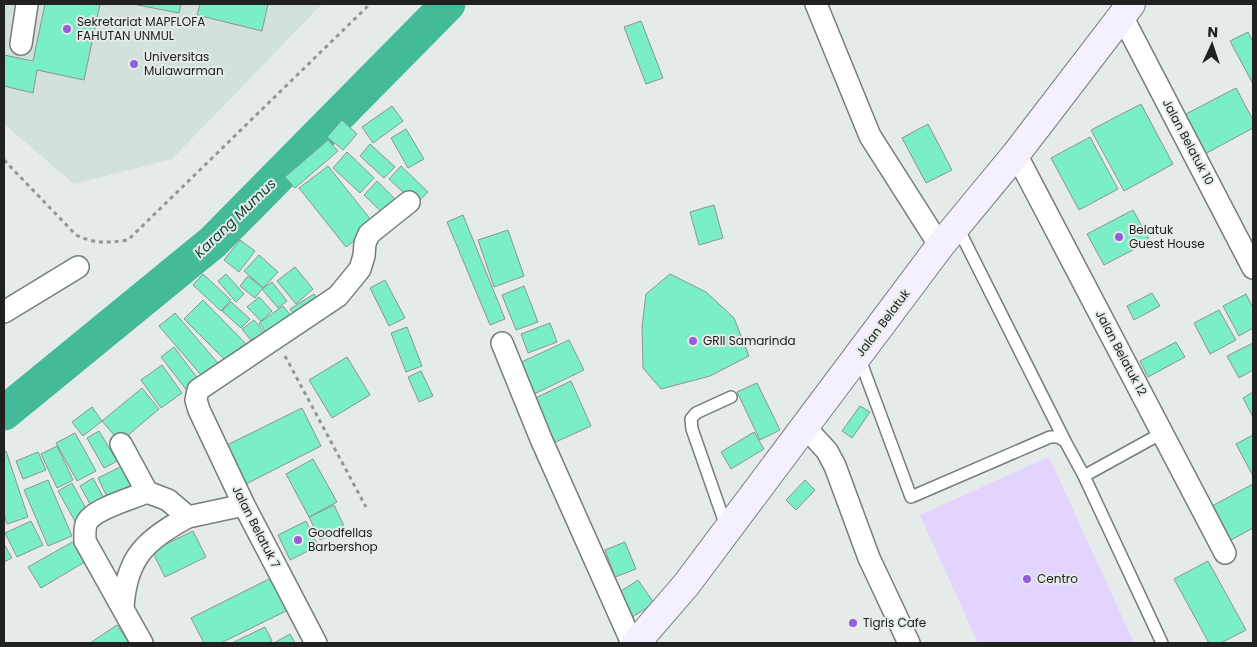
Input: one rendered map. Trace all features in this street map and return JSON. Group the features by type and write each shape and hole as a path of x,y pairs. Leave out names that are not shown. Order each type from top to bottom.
{"street":[{"path":"21,44 27,4"},
{"path":"816,4 870,136 940,246"},
{"name":"Jalan Belatuk","path":"636,643 686,585 940,246 1016,154 1127,10"},
{"name":"Jalan Belatuk 10","path":"1127,10 1253,268"},
{"name":"Jalan Belatuk 12","path":"1016,154 1225,553"},
{"path":"276,338 338,296 360,269 369,234 408,202"},
{"path":"4,312 78,267"},
{"name":"Jalan Belatuk 7","path":"276,338 198,390 196,400 244,505 316,643"},
{"path":"502,343 541,439 632,643"},
{"path":"805,427 827,451 835,466 869,558 909,643"},
{"path":"121,444 147,492 168,500 188,517"},
{"path":"142,643 85,541 85,529 88,520 98,512 147,492"},
{"path":"123,608 124,589 128,574 137,557 150,541 164,530 188,517 244,505"}],"lane":[{"path":"957,225 1084,476 1162,643"},
{"path":"858,355 910,497 1050,437 1058,437 1065,441"},
{"path":"727,530 692,429 691,419 696,413 730,398"},
{"path":"1084,476 1162,433"}],"path":[{"path":"4,160 76,235 89,241 107,243 128,240 370,4"},
{"path":"276,338 366,507"}],"shaded area":[{"name":"Universitas Mulawarman","path":"4,4 322,4 172,159 74,184 4,124"},
{"name":"Centro","path":"1049,457 1134,643 978,643 920,515"}],"building":[{"name":"Sekretariat MAPFLOFA FAHUTAN UNMUL","path":"45,4 100,4 84,80 37,70 33,93 4,86 4,55 33,61"},
{"path":"133,4 181,4 179,13"},
{"path":"200,4 268,4 262,31 197,15"},
{"path":"641,21 663,78 646,84 624,27"},
{"path":"1248,32 1253,42 1253,84 1230,41"},
{"path":"1236,88 1253,120 1253,128 1203,155 1182,116"},
{"path":"1141,104 1173,164 1124,191 1091,130"},
{"path":"392,106 403,121 373,143 362,127"},
{"path":"342,120 357,134 343,150 327,137"},
{"path":"928,124 952,170 926,183 902,138"},
{"path":"406,129 424,159 408,168 391,138"},
{"path":"1090,137 1118,189 1079,210 1051,158"},
{"path":"328,140 338,151 295,188 285,177"},
{"path":"370,144 395,167 384,178 360,156"},
{"path":"347,152 374,178 360,193 333,168"},
{"path":"328,166 375,225 346,247 299,188"},
{"path":"401,166 428,192 416,204 389,179"},
{"path":"377,181 401,205 388,218 364,195"},
{"path":"714,205 723,238 699,245 690,212"},
{"name":"Belatuk Guest House","path":"1133,210 1150,241 1104,265 1087,234"},
{"path":"463,215 505,319 490,325 447,222"},
{"path":"508,230 524,276 494,287 478,240"},
{"path":"240,240 255,251 239,272 224,260"},
{"path":"259,255 278,272 263,288 244,271"},
{"path":"295,267 313,289 296,304 277,281"},
{"path":"203,274 231,300 221,311 193,285"},
{"path":"226,274 244,294 236,302 218,281"},
{"name":"GRII Samarinda","path":"670,274 706,292 734,318 749,356 710,376 661,389 643,368 642,327 646,294"},
{"path":"248,276 263,288 255,298 240,286"},
{"path":"385,280 405,318 389,326 370,288"},
{"path":"272,282 287,301 278,308 262,289"},
{"path":"524,286 538,322 516,330 502,295"},
{"path":"1152,293 1160,306 1134,320 1127,306"},
{"path":"314,294 321,304 297,319 290,309"},
{"path":"1246,294 1253,308 1253,328 1239,336 1223,306"},
{"path":"259,297 272,311 261,321 247,307"},
{"path":"203,300 250,348 231,366 184,319"},
{"path":"231,302 250,319 241,328 222,311"},
{"path":"283,306 295,321 272,339 259,323"},
{"path":"1219,310 1236,340 1210,354 1194,323"},
{"path":"175,313 223,369 207,382 159,326"},
{"path":"254,320 270,339 258,349 242,329"},
{"path":"550,323 557,342 528,353 521,334"},
{"path":"407,327 422,366 406,372 391,333"},
{"path":"569,340 584,370 530,396 515,365"},
{"path":"1176,342 1185,357 1148,377 1140,361"},
{"path":"1253,343 1253,370 1239,378 1227,356"},
{"path":"174,347 201,383 188,392 161,357"},
{"path":"347,357 370,395 332,418 309,380"},
{"path":"162,365 182,393 161,408 141,380"},
{"path":"421,371 433,396 419,402 408,377"},
{"path":"571,381 591,426 547,446 527,402"},
{"path":"757,383 780,430 760,440 737,392"},
{"path":"142,388 159,409 120,442 102,421"},
{"path":"1253,392 1253,417 1243,398"},
{"path":"860,406 870,412 852,438 842,431"},
{"path":"92,407 102,421 83,436 72,422"},
{"path":"302,408 321,446 246,484 227,445"},
{"path":"99,431 117,461 104,468 87,438"},
{"path":"754,432 764,449 731,469 721,452"},
{"path":"75,433 96,471 77,481 56,443"},
{"path":"1253,435 1253,476 1236,444"},
{"path":"57,446 73,480 57,488 41,454"},
{"path":"6,451 28,517 7,524 4,514 4,452"},
{"path":"38,452 46,470 23,479 16,461"},
{"path":"313,459 337,502 309,517 286,474"},
{"path":"124,465 137,492 111,505 98,478"},
{"path":"93,478 107,504 94,511 80,486"},
{"path":"48,480 72,536 48,546 24,490"},
{"path":"805,480 815,490 796,510 786,500"},
{"path":"72,483 90,516 76,523 58,491"},
{"path":"1253,484 1253,528 1231,540 1212,506"},
{"path":"334,505 345,528 320,540 309,517"},
{"path":"31,521 43,545 17,557 5,533"},
{"name":"Goodfellas Barbershop","path":"306,521 318,546 290,560 278,535"},
{"path":"193,531 206,557 165,577 152,551"},
{"path":"76,540 88,560 41,588 28,567"},
{"path":"625,542 636,569 615,577 605,550"},
{"path":"4,544 12,558 4,562"},
{"path":"1208,561 1246,630 1221,643 1209,643 1174,579"},
{"path":"271,578 288,610 221,643 204,643 191,618"},
{"path":"638,580 654,603 631,618 615,595"},
{"path":"117,625 129,643 90,643"},
{"path":"265,627 272,641 268,643 232,643"},
{"path":"290,634 295,643 274,643"}],"waterway":[{"name":"Karang Mumus","path":"4,413 213,242 448,4"}],"place":[{"name":"Sekretariat MAPFLOFA FAHUTAN UNMUL","path":"67,29"},
{"name":"Universitas Mulawarman","path":"134,64"},
{"name":"Belatuk Guest House","path":"1119,237"},
{"name":"GRII Samarinda","path":"693,341"},
{"name":"Goodfellas Barbershop","path":"298,540"},
{"name":"Centro","path":"1027,579"},
{"name":"Tigris Cafe","path":"853,623"}]}
